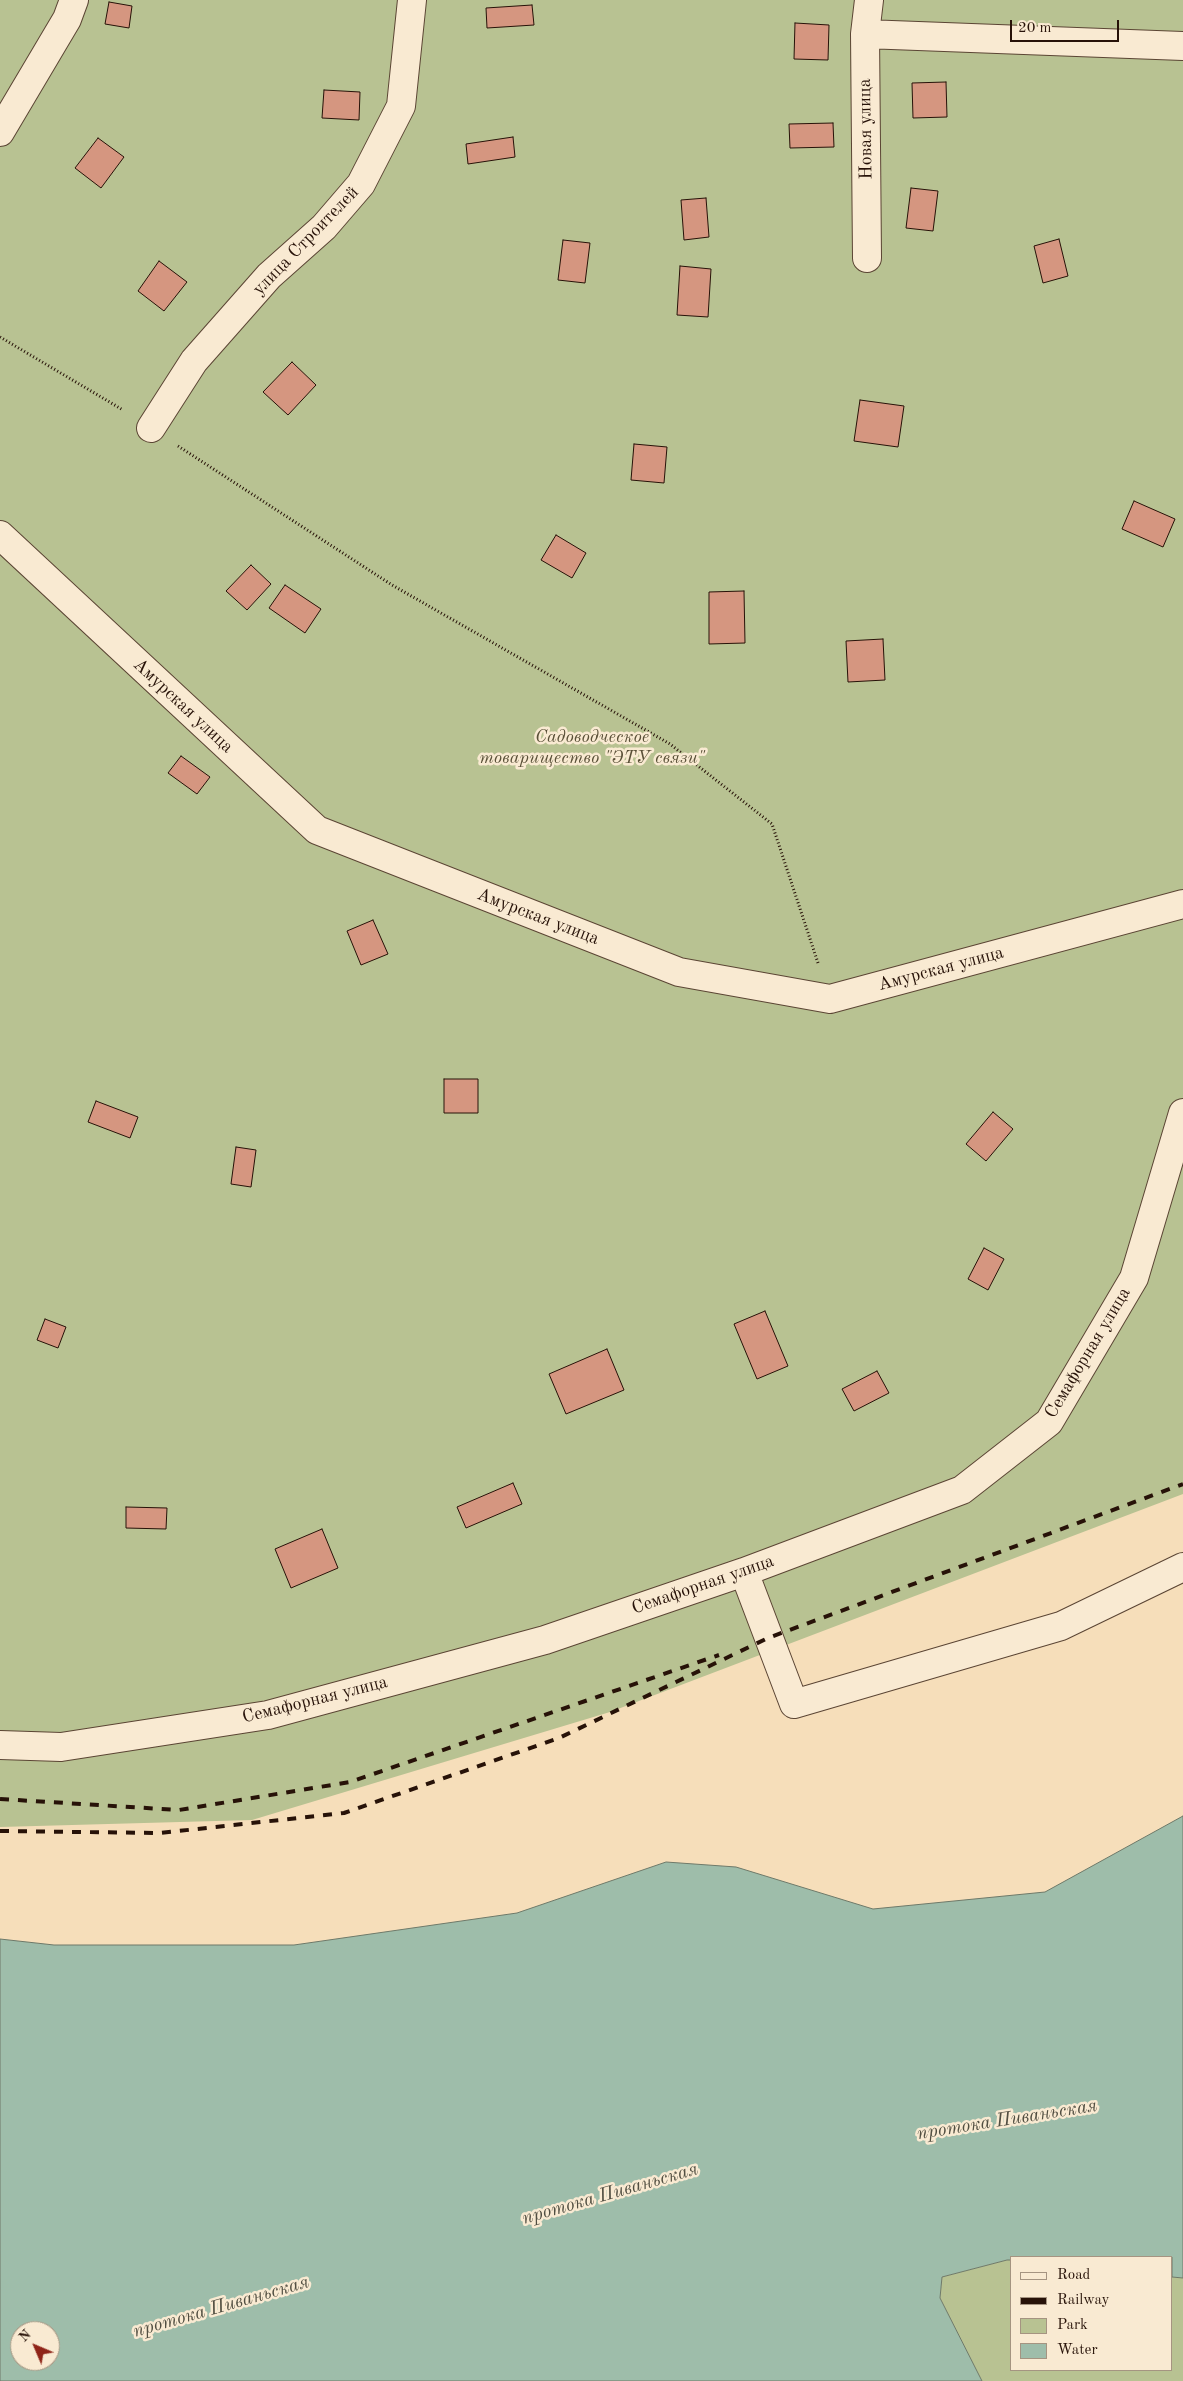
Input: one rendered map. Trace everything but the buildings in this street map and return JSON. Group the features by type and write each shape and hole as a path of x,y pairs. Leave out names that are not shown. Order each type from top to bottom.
{"street":[{"path":"0,132 67,19 74,0"},
{"name":"улица Строителей","path":"151,428 194,361 269,276 324,227 361,184 401,106 412,0"},
{"name":"Новая улица","path":"867,258 865,34 869,0"},
{"path":"865,34 1183,46"},
{"name":"Амурская улица","path":"0,535 317,830 679,972 830,1000 1183,904"},
{"name":"Семафорная улица","path":"0,1745 61,1746 268,1714 545,1640 744,1572 962,1490 1049,1422 1134,1278 1183,1113"},
{"path":"744,1572 794,1704 1061,1626 1183,1568"}],"path":[{"path":"0,337 151,428 392,585 670,744 772,824 830,1000"}],"green space":[{"name":"Садоводческое товарищество \"ЭТУ связи\"","path":"0,0 1183,0 1183,1494 610,1712 252,1820 0,1827"},
{"path":"1010,2260 1010,2371 1173,2371 1173,2277 1183,2278 1183,2381 982,2381 940,2298 942,2277"}],"water":[{"name":"протока Пиваньская","path":"1183,1816 1183,2278 1173,2277 1173,2256 1010,2256 1010,2260 942,2277 940,2298 982,2381 0,2381 0,1939 54,1945 294,1945 517,1913 666,1862 736,1867 873,1909 1045,1892"}],"railway":[{"path":"0,1831 160,1833 344,1813 559,1738 768,1638 1183,1484"},
{"path":"0,1799 179,1810 350,1782 719,1655"}]}
